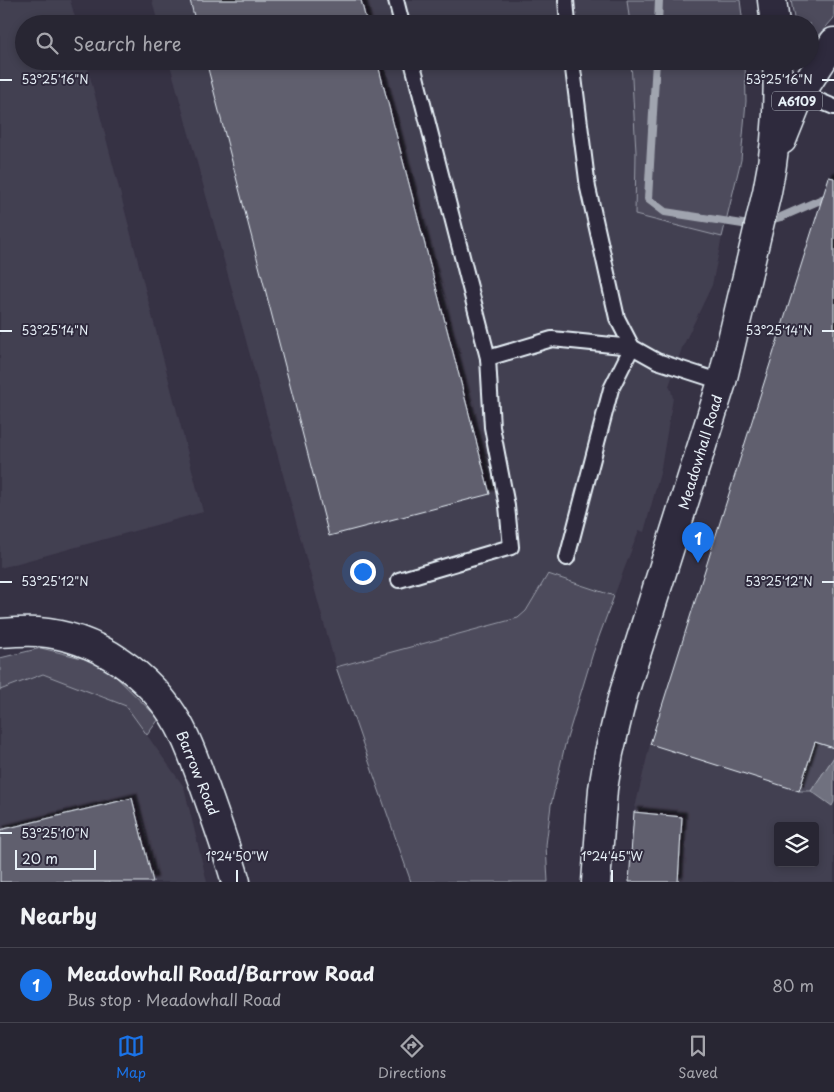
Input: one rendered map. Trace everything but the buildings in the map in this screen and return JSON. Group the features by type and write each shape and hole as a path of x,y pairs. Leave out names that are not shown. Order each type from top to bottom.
{"main road":[{"path":"772,0 774,15"},
{"name":"Meadowhall Road","path":"819,65 834,42"},
{"name":"Meadowhall Road","path":"770,179 778,85 777,70"},
{"name":"Meadowhall Road","path":"596,882 603,789 609,753 622,699 722,382 770,179 801,93 816,70"},
{"name":"Barrow Road","path":"0,633 39,632 59,635 88,644 121,662 147,684 166,706 178,724 189,747 220,829 236,882"}],"lane":[{"path":"396,0 400,15"},
{"path":"566,0 567,15"},
{"path":"399,580 511,547 507,506 492,427 488,358 414,70"},
{"path":"573,70 588,188 617,318 632,347"},
{"path":"801,93 834,106"},
{"path":"488,358 552,340 632,347 657,361 722,382"},
{"path":"567,558 611,389 632,347"}],"shaded area":[{"path":"0,0 70,0 74,15 15,15 15,70 88,70 203,512 0,568"},
{"path":"152,0 627,0 629,15 156,15"},
{"path":"627,0 740,0 742,15 629,15"},
{"path":"791,0 834,0 834,18 819,35 819,15 794,15"},
{"path":"171,70 631,70 636,152 635,215 722,237 712,285 682,348 669,386 673,398 660,473 644,532 639,530 614,596 548,574 526,611 518,618 336,667"},
{"path":"631,70 745,70 746,101 741,160 722,237 635,215 636,152"},
{"path":"834,204 834,882 629,882 634,812 650,744 819,210"},
{"path":"548,574 614,596 593,653 565,745 551,805 546,845 548,882 411,882 336,667 518,618 526,611"},
{"path":"41,648 102,663 159,719 147,735 126,706 43,674 0,690 0,658"},
{"path":"43,674 124,703 184,787 207,882 0,882 0,690"},
{"path":"815,742 834,748 834,757 811,791 799,791"}],"water":[{"path":"834,757 834,802 832,806 811,791"}],"waterway":[{"path":"658,15 659,0"},
{"path":"655,70 648,199 665,212 749,225 755,223"},
{"path":"766,221 781,217 834,194"}],"place":[{"name":"Meadowhall Road/Barrow Road","path":"698,563"}]}
